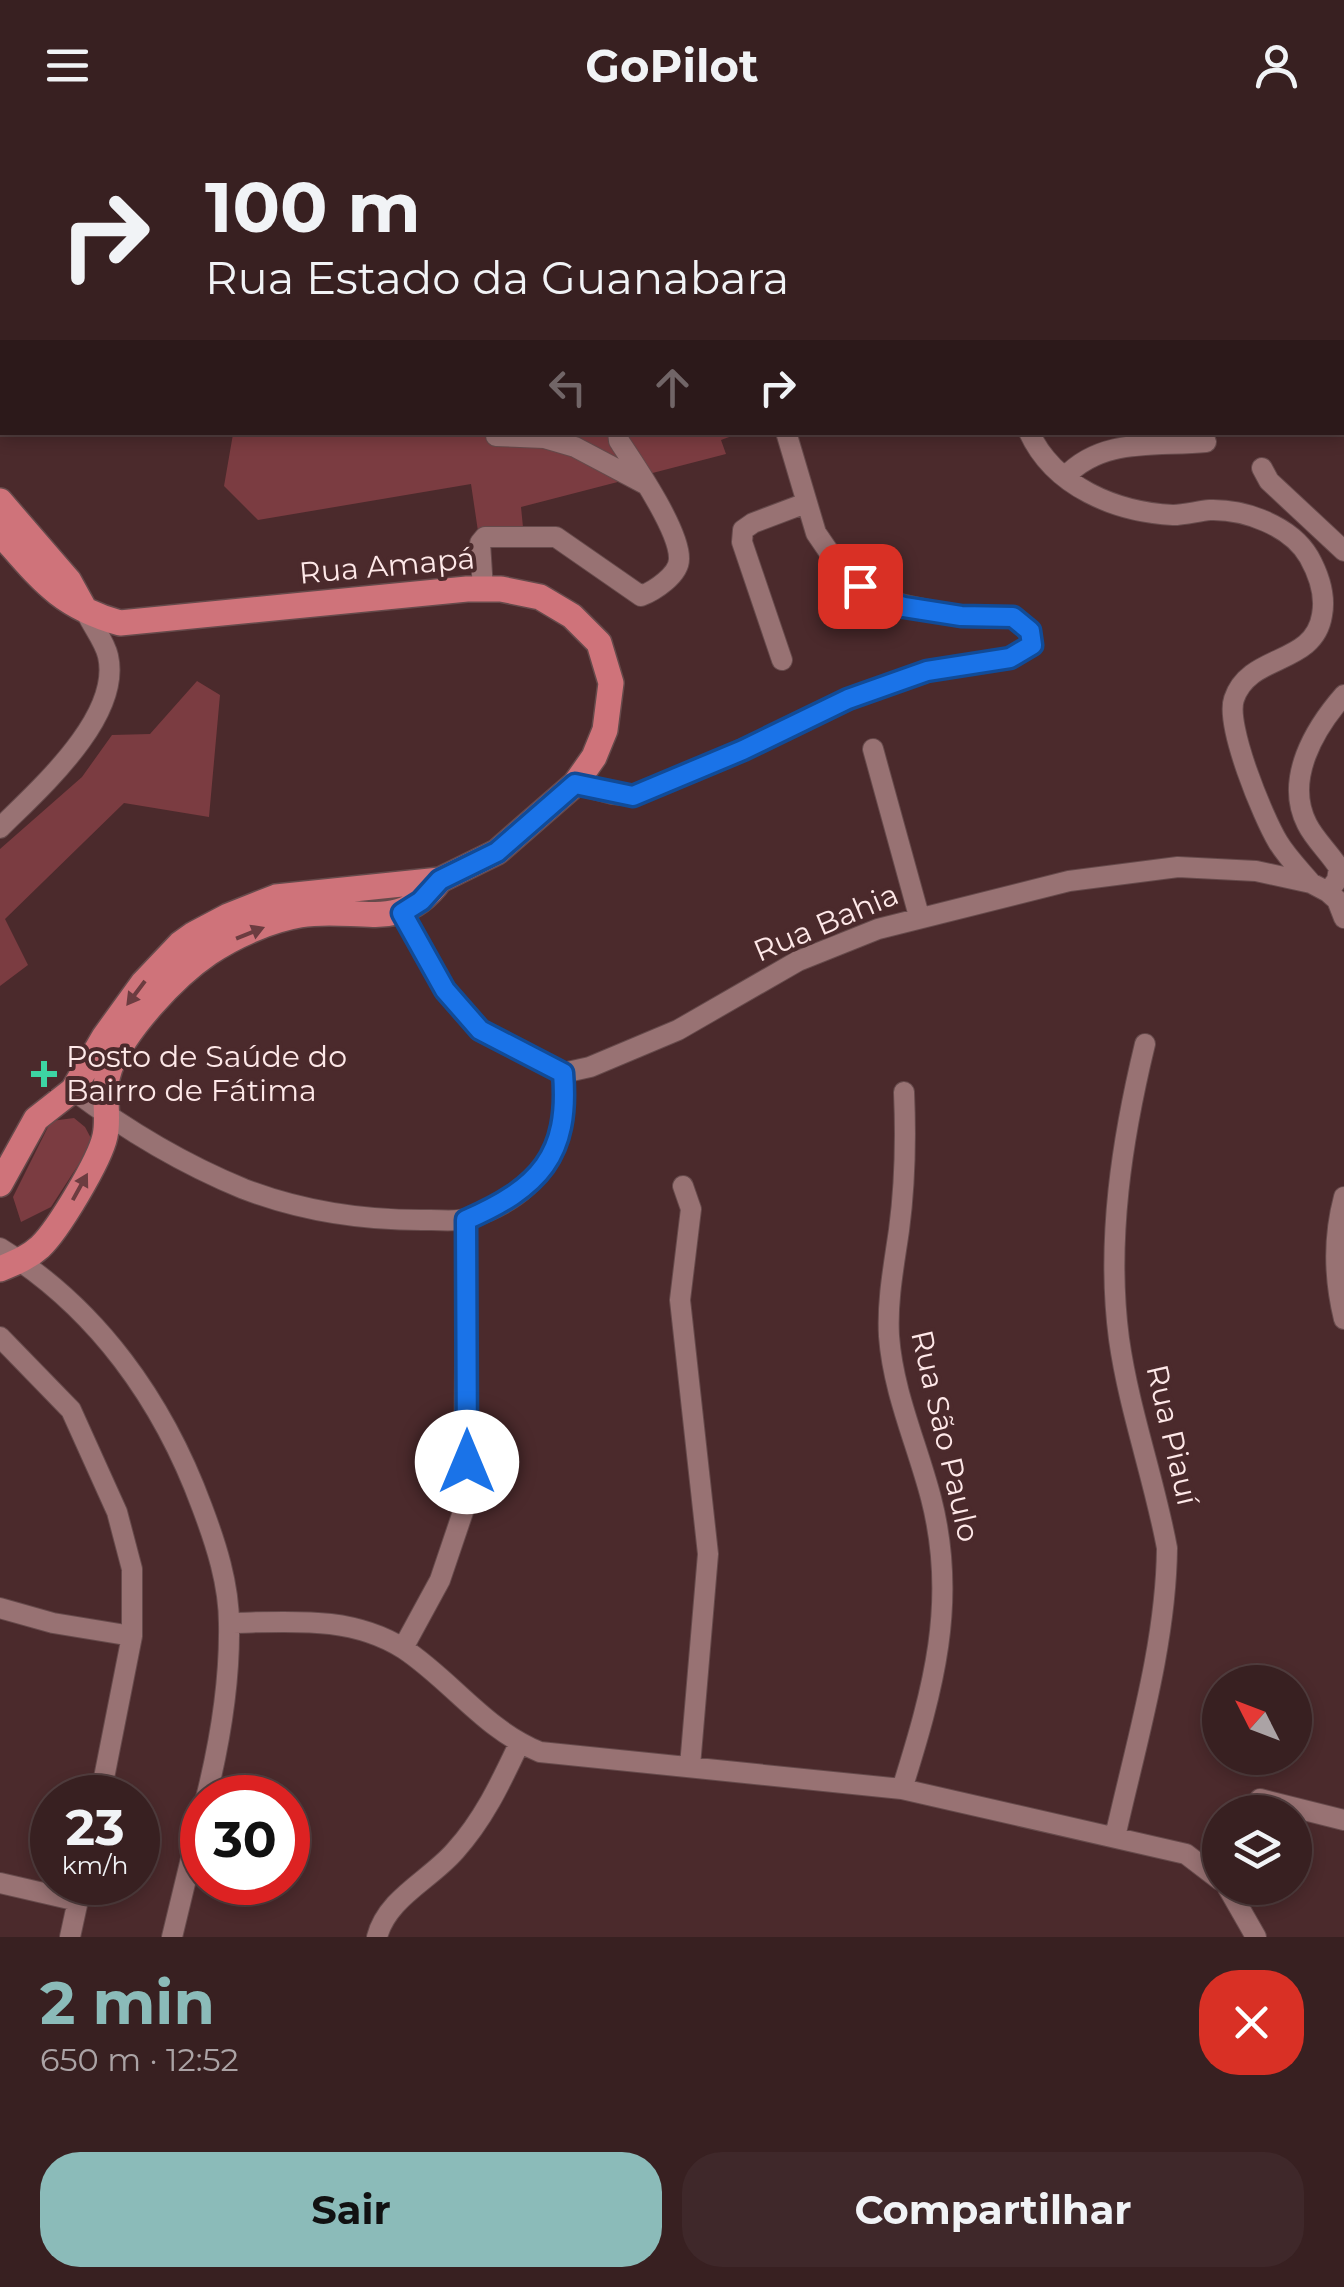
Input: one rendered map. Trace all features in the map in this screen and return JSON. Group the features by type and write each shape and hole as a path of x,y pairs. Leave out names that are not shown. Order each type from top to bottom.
{"main road":[{"path":"0,501 69,581 87,614"},
{"path":"0,532 54,592 87,614"},
{"name":"Rua Amapá","path":"87,614 120,624 141,623 501,589 540,597 572,616 598,643 611,683 605,730 594,757 575,784 497,852 440,880 421,901 384,905"},
{"name":"Rua Amapá","path":"384,905 413,881 440,880"},
{"path":"0,1184 36,1119 73,1090 112,1042 177,979 201,944 232,940 296,904 384,905"},
{"path":"7,1259 38,1250 62,1220 106,1137 106,1080 112,1042"}],"street":[{"path":"482,589 480,543 485,537 532,534 564,540 641,596 676,571 680,559 651,487 618,435"},
{"path":"575,784 633,796 743,750 848,699 927,671 1010,658 1032,645 1030,631 1013,617 961,616 877,599 844,574 816,534 787,435"},
{"path":"1031,435 1048,460 1092,497 1126,509 1176,515 1238,511 1289,536 1306,552 1324,598 1322,620 1314,638 1292,656 1259,668 1243,684 1233,699 1232,720 1260,804 1278,842 1333,898"},
{"path":"496,436 544,438 575,447 651,487"},
{"path":"1065,477 1086,457 1105,450 1138,444 1206,442"},
{"path":"1262,468 1268,481 1344,551"},
{"path":"782,660 742,542 742,530 806,504"},
{"path":"0,828 83,741 98,714 107,680 108,656 87,614"},
{"path":"1333,898 1340,868 1304,820 1299,803 1311,740 1344,695"},
{"path":"873,749 919,916"},
{"name":"Rua Bahia","path":"563,1073 590,1067 678,1030 798,961 919,916 1069,881 1178,867 1228,868 1333,898"},
{"path":"73,1090 182,1162 248,1190 339,1216 466,1220 502,1204 531,1182 550,1158 562,1130 566,1107 563,1073 480,1030 445,990 384,905"},
{"name":"Rua Piauí","path":"1115,1838 1162,1620 1166,1579 1167,1548 1119,1340 1117,1300 1117,1207 1127,1116 1145,1044"},
{"name":"Rua São Paulo","path":"902,1790 923,1722 944,1608 942,1550 931,1498 895,1378 888,1330 905,1150 904,1092"},
{"path":"683,1186 691,1209 680,1300 708,1554 690,1766"},
{"path":"1344,1197 1336,1241 1337,1291 1344,1319"},
{"path":"403,1648 440,1580 464,1509 466,1220"},
{"path":"7,1259 62,1296 123,1359 157,1406 186,1464 219,1552 230,1623 220,1730 211,1775"},
{"path":"0,1337 71,1410 117,1512 132,1568 132,1636 105,1775"},
{"path":"0,1608 53,1623 132,1636"},
{"path":"230,1623 322,1621 360,1629 403,1648 466,1704 519,1744 540,1752 902,1790 1186,1854 1202,1866"},
{"path":"377,1937 391,1908 453,1854 480,1821 519,1744"},
{"path":"1312,1812 1344,1820"},
{"path":"0,1883 30,1886"},
{"path":"172,1937 180,1904"},
{"path":"70,1937 77,1905"},
{"path":"1238,1905 1256,1937"}],"shaded area":[{"path":"233,435 735,435 721,440 726,454 521,507 524,537 479,538 471,484 258,520 224,486"},
{"path":"197,681 220,695 209,817 124,803 5,919 28,965 0,986 0,849 82,777 112,735 150,734"},
{"path":"74,1118 85,1127 93,1142 51,1207 21,1222 13,1197 51,1121"}],"place":[{"name":"Posto de Saúde do Bairro de Fátima","path":"44,1074"}],"route":[{"path":"467,1462 466,1220 502,1204 531,1182 550,1158 562,1130 566,1107 563,1073 480,1030 445,990 402,913 421,901 440,880 497,852 575,784 633,796 743,750 848,699 927,671 1010,658 1032,645 1030,631 1013,617 961,616 904,607 877,599 860,586"}]}
